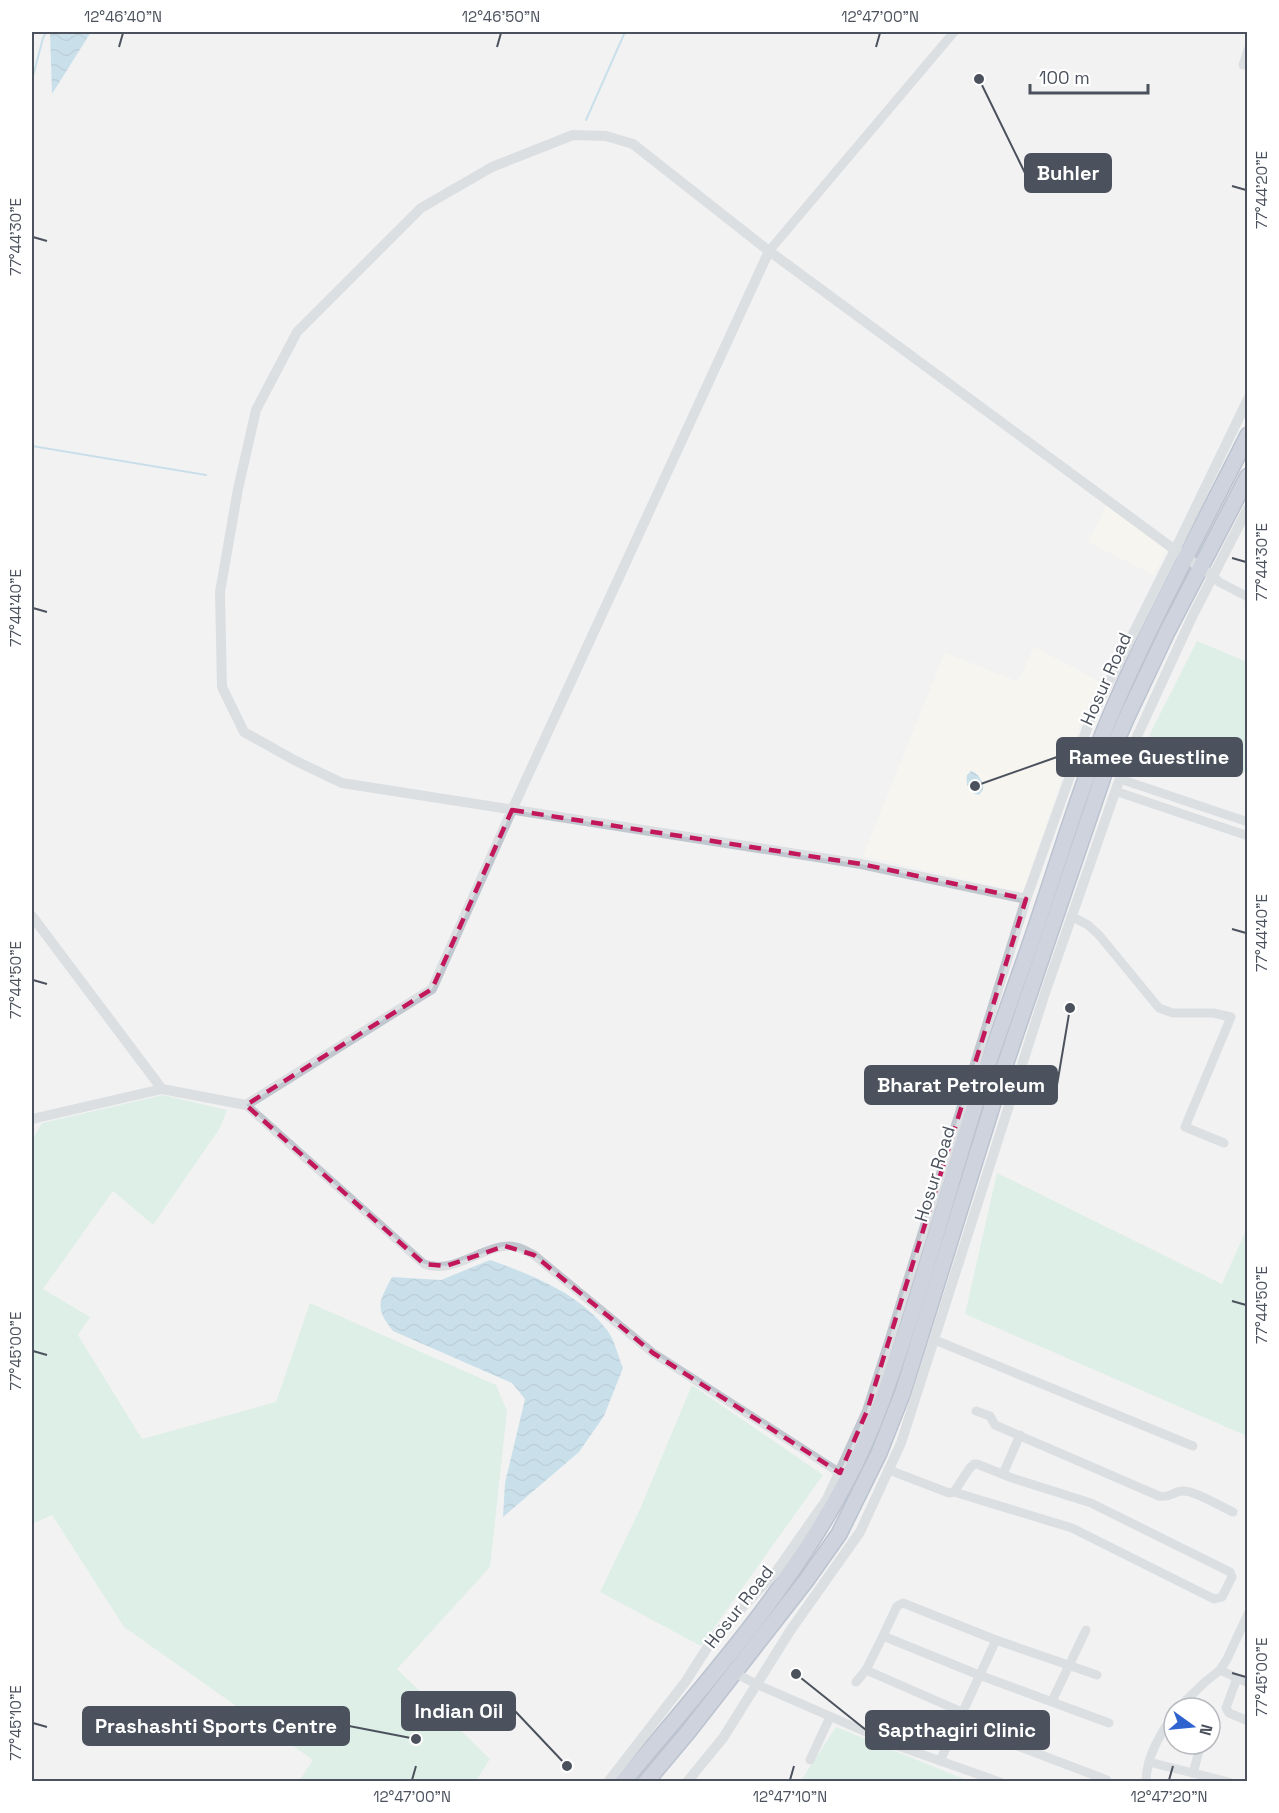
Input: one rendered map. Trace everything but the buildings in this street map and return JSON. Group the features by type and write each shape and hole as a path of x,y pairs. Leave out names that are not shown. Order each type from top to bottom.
{"highway":[{"name":"Hosur Road","path":"615,1781 749,1629 812,1543 847,1481 868,1437 888,1367 1088,771 1180,554 1248,435"},
{"name":"Hosur Road","path":"646,1782 735,1673 839,1534 890,1428 925,1325 1002,1074 1110,756 1200,566 1248,476"}],"street":[{"path":"246,1105 432,989 769,251 954,32"},
{"path":"1243,65 1248,50"},
{"path":"1026,898 861,864 342,783 244,732 222,687 220,592 238,489 256,410 297,332 421,208 492,167 530,151 573,135 606,136 633,144 769,251 1180,554 1200,566 1215,571"},
{"path":"615,1781 686,1681 714,1637 776,1573 827,1498 840,1473 888,1367 1026,898 1090,720 1180,554 1248,399"},
{"path":"687,1782 723,1738 790,1631 860,1532 902,1443 1013,1091 1071,916 1120,779 1192,617 1248,508"},
{"path":"1215,571 1219,582 1248,597"},
{"path":"1120,779 1248,822"},
{"path":"1116,791 1248,836"},
{"path":"32,916 162,1089"},
{"path":"1071,916 1088,925 1099,935 1159,1008 1173,1013 1213,1013 1231,1017 1185,1127 1224,1143"},
{"path":"32,1119 162,1089 246,1105 424,1264 435,1268 446,1266 505,1246 517,1247 534,1255 653,1353 840,1473"},
{"path":"935,1340 1193,1446"},
{"path":"976,1411 990,1416 995,1425 1159,1496 1168,1498 1182,1491 1191,1492 1233,1512"},
{"path":"1003,1474 1020,1435"},
{"path":"889,1470 949,1493 954,1492 1072,1528 1214,1599 1222,1596 1232,1576 1230,1572 1091,1503 974,1464 954,1492"},
{"path":"856,1682 866,1670 897,1606 903,1603 996,1640 1097,1675"},
{"path":"1190,1696 1220,1670 1248,1614"},
{"path":"1052,1701 1086,1630"},
{"path":"883,1636 979,1675 1109,1723"},
{"path":"940,1761 996,1640"},
{"path":"866,1670 962,1712"},
{"path":"1220,1670 1248,1683"},
{"path":"735,1673 898,1746 1000,1782"},
{"path":"1237,1678 1226,1708 1227,1711 1248,1721"},
{"path":"810,1760 830,1717"},
{"path":"957,1723 1107,1780"},
{"path":"1146,1782 1149,1762 1162,1732"},
{"path":"1193,1773 1198,1756"},
{"path":"1149,1762 1229,1782"}],"highlighted area":[{"path":"512,810 861,864 1026,899 867,1411 840,1473 653,1353 534,1255 505,1246 446,1266 424,1264 246,1105 432,989"}],"shaded area":[{"path":"1107,505 1169,545 1154,575 1088,542"},
{"path":"1034,647 1100,682 1083,716 1023,892 863,856 945,653 1018,682"}],"green space":[{"path":"1197,641 1247,662 1247,773 1149,736"},
{"path":"163,1095 227,1110 220,1128 153,1225 113,1191 43,1289 90,1317 78,1335 142,1439 276,1402 310,1303 496,1385 507,1411 490,1567 397,1669 490,1759 476,1781 299,1781 313,1760 124,1627 52,1515 32,1524 32,1140 42,1123"},
{"path":"997,1173 1222,1284 1247,1228 1247,1436 965,1314"},
{"path":"692,1385 823,1475 701,1646 600,1592 640,1509"},
{"path":"836,1727 969,1781 800,1782"}],"water":[{"path":"50,32 91,32 52,94"},
{"path":"971,771 982,781 983,790 979,795 970,790 967,785 967,775"},
{"path":"490,1260 538,1279 583,1306 610,1334 623,1368 604,1416 579,1452 503,1517 505,1483 525,1399 512,1383 393,1331 383,1316 380,1304 392,1277 441,1280"}],"waterway":[{"path":"32,80 46,32"},
{"path":"586,120 625,32"},
{"path":"32,446 206,475"}],"place":[{"name":"Buhler","path":"979,79"},
{"name":"Ramee Guestline","path":"975,786"},
{"name":"Bharat Petroleum","path":"1070,1008"},
{"name":"Sapthagiri Clinic","path":"796,1674"},
{"name":"Prashashti Sports Centre","path":"416,1739"},
{"name":"Indian Oil","path":"567,1766"}]}
